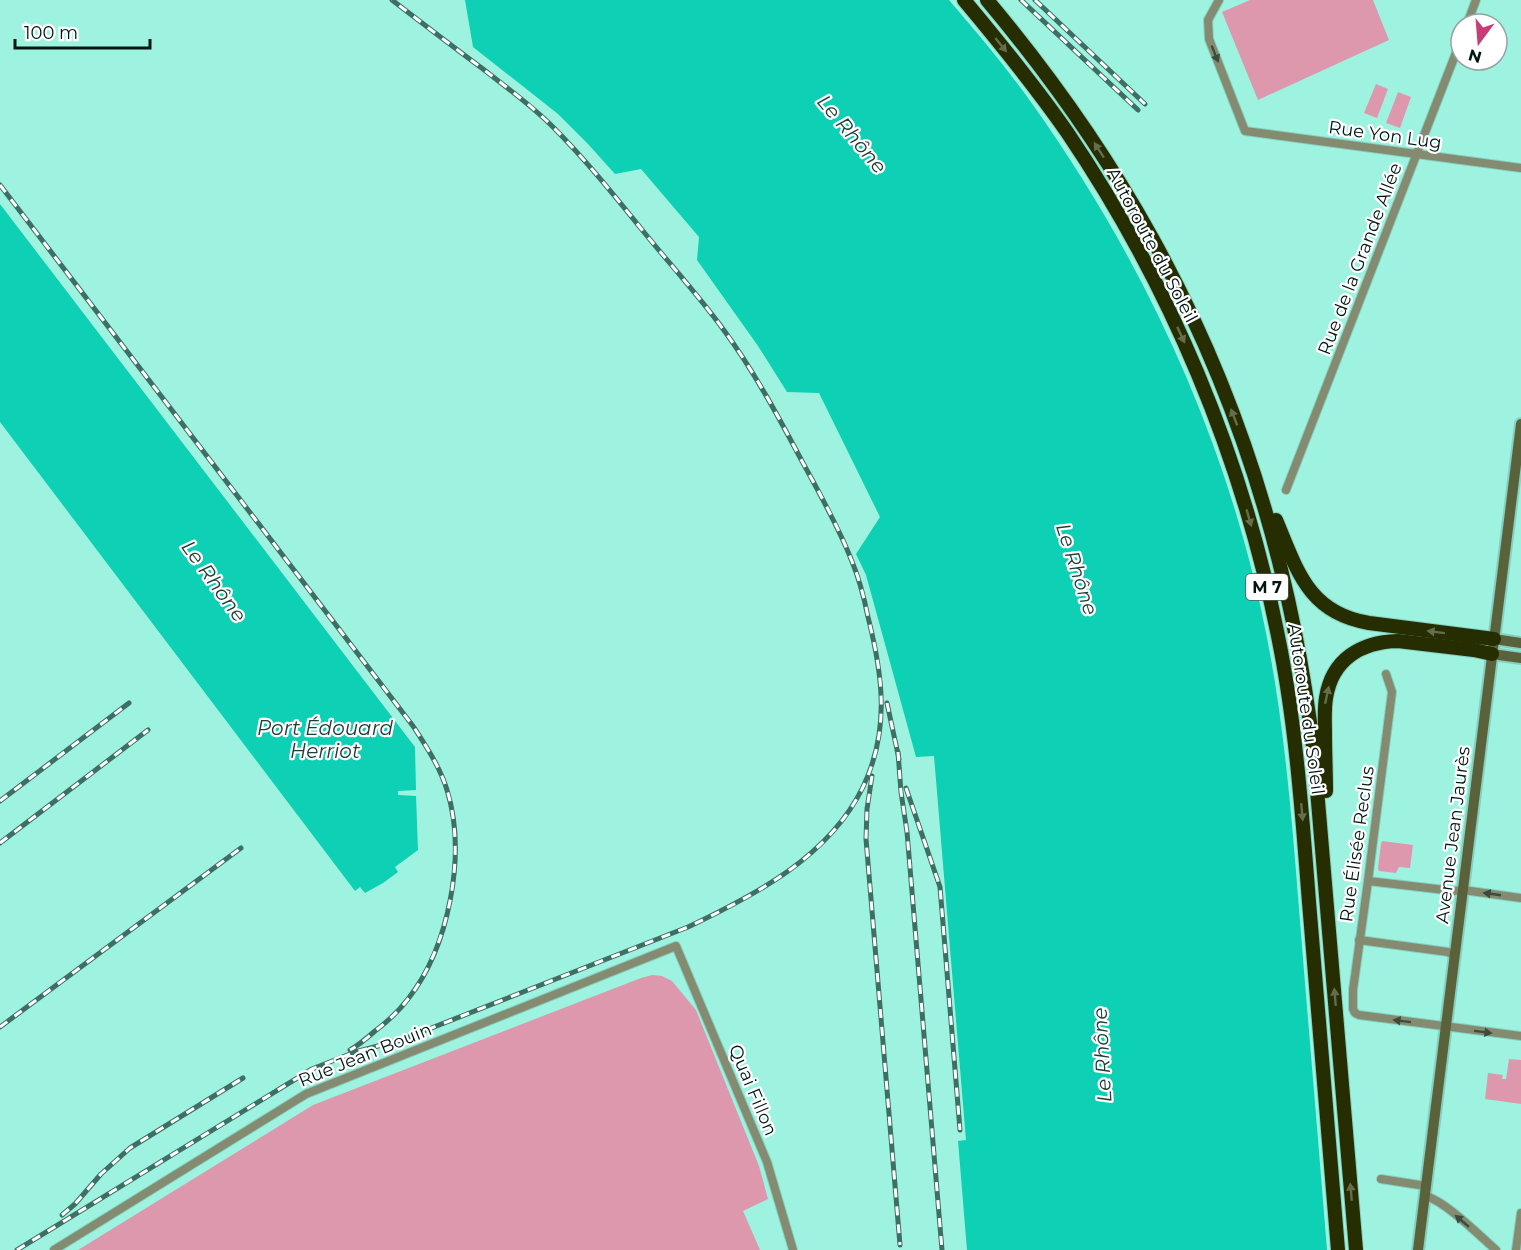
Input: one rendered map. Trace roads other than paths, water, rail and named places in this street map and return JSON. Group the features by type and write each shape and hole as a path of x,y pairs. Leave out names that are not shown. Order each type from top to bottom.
{"highway":[{"name":"Autoroute du Soleil","path":"964,0 1014,61 1068,134 1137,248 1195,368 1219,427 1246,507 1277,629 1293,726 1338,1250"},
{"name":"Autoroute du Soleil","path":"987,0 1061,95 1100,152 1171,274 1215,368 1268,520 1286,586 1308,704 1356,1250"},
{"path":"1242,441 1299,574 1314,595 1328,608 1344,617 1361,622 1494,639"},
{"path":"1325,880 1325,700 1337,669 1354,652 1380,642 1398,641 1492,654"}],"main road":[{"name":"Avenue Jean Jaurès","path":"1418,1250 1521,424"},
{"path":"1494,639 1521,643"},
{"path":"1492,654 1521,658"}],"street":[{"name":"Rue Yon Lug","path":"1219,0 1208,20 1209,39 1245,131 1521,168"},
{"name":"Rue de la Grande Allée","path":"1286,490 1449,71"},
{"name":"Rue Élisée Reclus","path":"1386,674 1392,692 1359,940 1353,1009 1359,1015 1446,1026"},
{"path":"1368,881 1521,898"},
{"path":"1359,940 1448,952 1455,956"},
{"name":"Rue Jean Bouin","path":"54,1250 306,1094 676,946"},
{"name":"Quai Fillon","path":"676,946 767,1162 792,1250"},
{"path":"1446,1026 1521,1036"},
{"path":"1381,1179 1425,1191 1496,1250"},
{"path":"1516,1250 1521,1213"}],"water":[{"name":"Le Rhône","path":"465,0 949,0 1003,64 1033,105 1109,222 1142,283 1200,410 1224,475 1244,541 1269,646 1285,758 1327,1250 967,1250 958,1141 966,1140 934,756 916,757 866,575 856,554 880,517 819,393 787,392 758,346 697,260 699,237 641,169 615,174 558,114 473,47"},
{"name":"Port Édouard Herriot","path":"0,204 415,747 416,790 398,791 398,795 416,796 418,850 395,867 398,872 365,893 360,887 355,891 0,422"}],"railway":[{"path":"17,1250 312,1069 355,1052 401,1040 688,927 764,887 810,854 831,834 848,812 872,766 880,724 880,682 861,588 835,522 755,377 704,304 599,177 544,118 392,0"},
{"path":"1021,0 1138,110"},
{"path":"1035,0 1145,104"},
{"path":"0,185 413,726 441,773 453,815 455,842 454,871 444,927 422,978 408,999 388,1020 350,1050"},
{"path":"0,801 129,703"},
{"path":"887,703 899,759"},
{"path":"0,843 148,730"},
{"path":"898,752 907,832 942,1250"},
{"path":"872,776 867,809 866,839 900,1245"},
{"path":"906,788 940,887 960,1130"},
{"path":"0,1027 241,848"},
{"path":"62,1215 75,1204 101,1174 130,1148 243,1078"}]}
